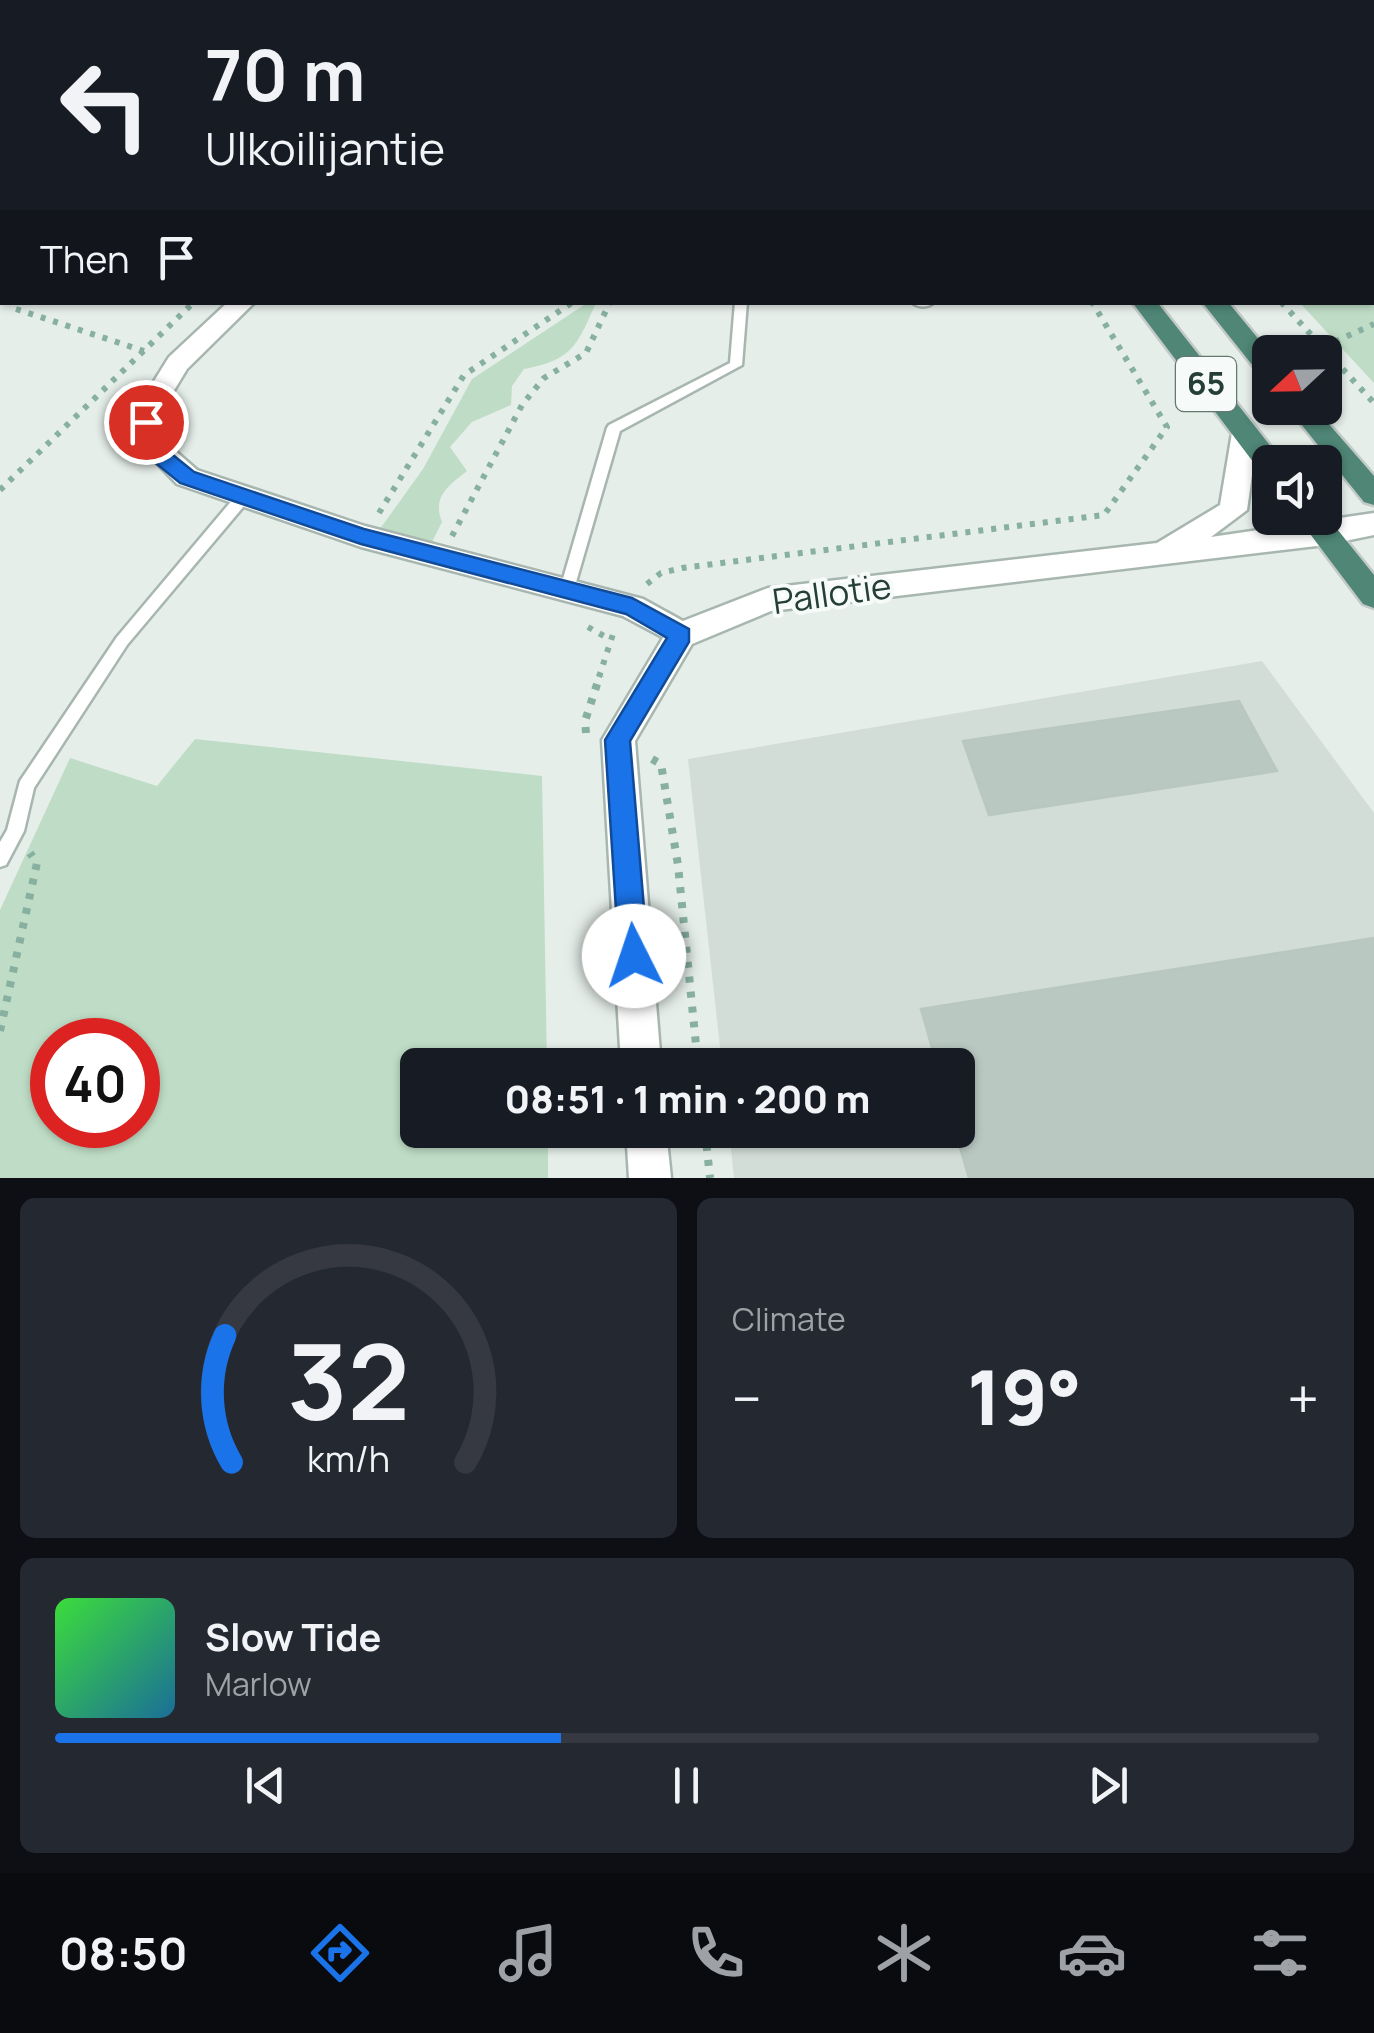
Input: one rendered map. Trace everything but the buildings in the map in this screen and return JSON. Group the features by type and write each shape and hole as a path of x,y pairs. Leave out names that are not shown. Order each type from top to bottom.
{"highway":[{"name":"65","path":"1146,305 1255,445"},
{"name":"65","path":"1216,305 1252,348"},
{"path":"1315,425 1374,495"},
{"path":"1326,535 1374,596"}],"street":[{"path":"240,305 158,386 146,422 159,455 172,466 187,477 361,536 632,607 681,635 618,740 640,1048"},
{"path":"1161,553 1233,510 1245,433"},
{"name":"Pallotie","path":"1342,525 1374,524"},
{"name":"Pallotie","path":"681,635 768,600 1161,553 1266,535"},
{"path":"648,1148 650,1178"}],"lane":[{"path":"566,589 614,428 736,365 741,305"},
{"path":"0,859 15,831 26,786 122,641 244,496"}],"path":[{"path":"0,490 191,305"},
{"path":"361,536 404,480 464,375 516,336 568,305"},
{"path":"440,559 485,468 522,406 544,378 586,352 609,305"},
{"path":"586,741 585,721 609,638 648,582 682,568 1104,515 1167,427 1094,305"},
{"path":"1284,305 1311,335"},
{"path":"16,308 144,351"},
{"path":"1342,338 1374,324"},
{"path":"1342,369 1374,403"},
{"path":"0,1031 37,863 15,831"},
{"path":"678,865 696,1048"},
{"path":"707,1148 710,1178"}],"shaded area":[{"path":"1262,661 1374,813 1374,1178 734,1178 731,1148 975,1148 975,1048 720,1048 688,759"}],"green space":[{"path":"584,305 595,305 571,348 553,361 524,369 512,386 511,405 472,422 450,447 467,471 448,487 441,499 442,522 429,548 377,533 423,469 472,379"},
{"path":"1302,305 1374,305 1374,383 1342,348 1342,335 1330,335"},
{"path":"195,739 542,776 547,1048 400,1048 400,1148 548,1148 548,1178 0,1178 0,910 70,758 157,786"}],"route":[{"path":"146,422 159,455 187,477 361,536 477,570 632,607 681,635 618,740 634,956"}]}
